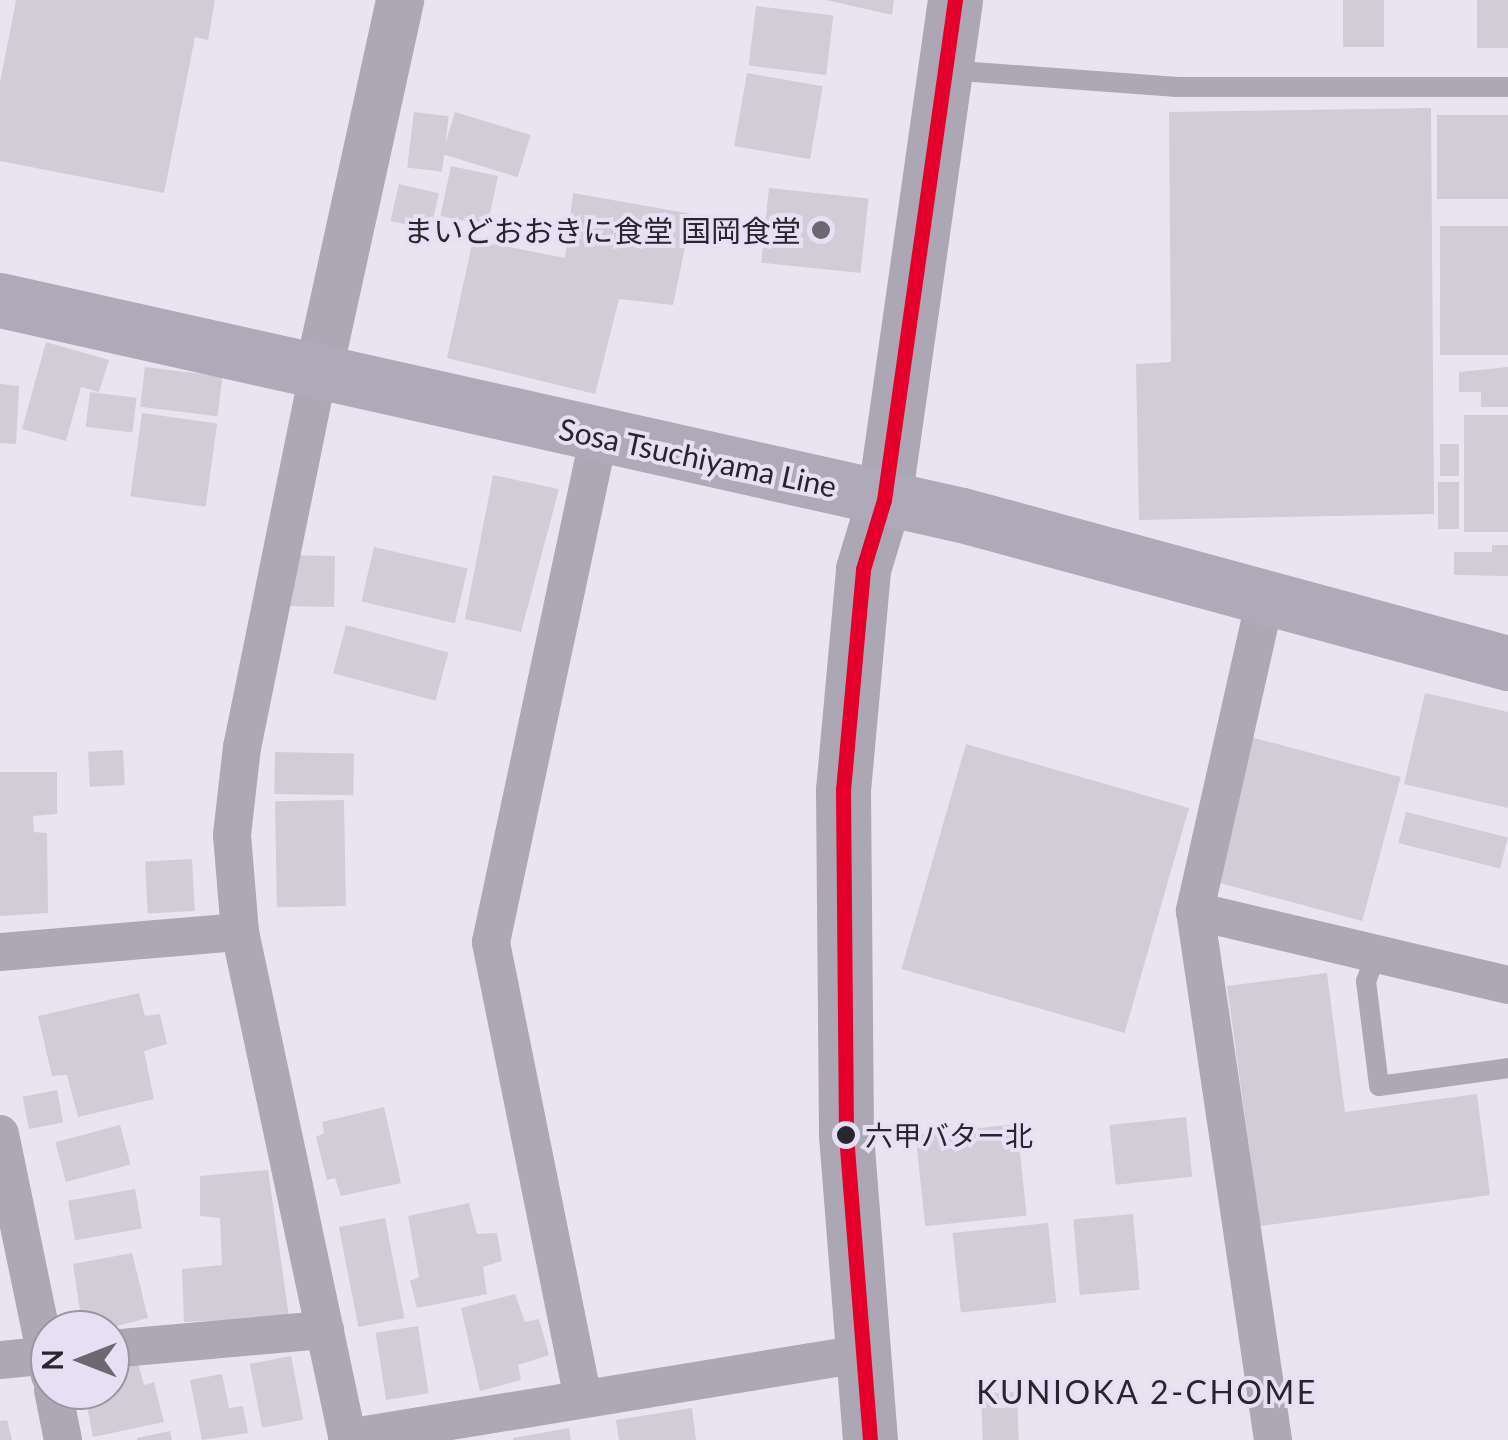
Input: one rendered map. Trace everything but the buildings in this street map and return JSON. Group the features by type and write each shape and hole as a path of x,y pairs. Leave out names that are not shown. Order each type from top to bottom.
{"main road":[{"path":"870,1440 860,1354 846,1134 843,790 863,568 884,500 954,0"},
{"name":"Sosa Tsuchiyama Line","path":"0,300 884,500 1266,594 1508,663"}],"street":[{"path":"400,0 242,747 232,834 240,932 347,1439 860,1354"},
{"path":"583,1399 491,942 599,434"},
{"path":"1266,594 1195,911 1273,1440"},
{"path":"1195,911 1508,985"},
{"path":"0,952 240,932"},
{"path":"0,1134 37,1310"},
{"path":"130,1347 325,1330"},
{"path":"0,1360 30,1365"},
{"path":"58,1410 64,1440"}],"lane":[{"path":"945,70 1177,87 1508,88"},
{"path":"1376,954 1366,981 1379,1086 1508,1068"}],"transit line":[{"path":"870,1440 846,1134 843,790 863,569 884,500 955,0"}],"place":[{"name":"まいどおおきに食堂 国岡食堂","path":"821,230"},
{"name":"六甲バター北","path":"846,1135"}],"district":[{"name":"KUNIOKA 2-CHOME","path":"1147,1392"}]}
